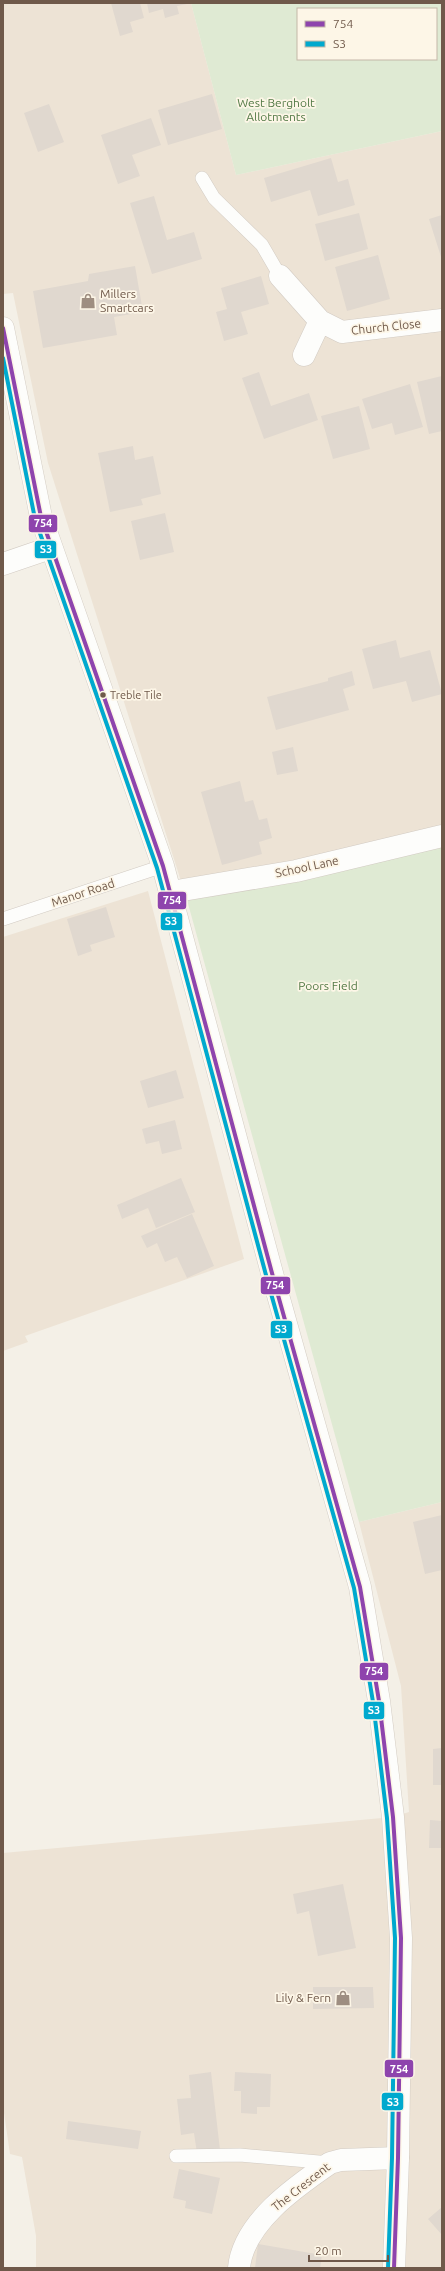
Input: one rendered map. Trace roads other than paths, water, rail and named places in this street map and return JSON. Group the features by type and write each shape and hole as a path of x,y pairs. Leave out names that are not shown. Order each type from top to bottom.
{"main road":[{"name":"Church Close","path":"280,276 320,321 342,332 442,320"},
{"path":"304,355 320,321"},
{"path":"3,328 41,517 50,548 171,892 276,1288 360,1587 379,1701 393,1817 401,1938 398,2158 394,2268"},
{"path":"3,564 50,548"},
{"name":"School Lane","path":"171,892 296,871 442,836"},
{"name":"The Crescent","path":"239,2268 240,2258 246,2243 258,2224 272,2208 330,2163 341,2160 398,2158"}],"lane":[{"path":"202,178 214,198 262,245 280,276"},
{"name":"Manor Road","path":"3,919 163,866"},
{"path":"176,2156 240,2155 330,2163"}],"place":[{"name":"Millers Smartcars","path":"88,301"},
{"name":"Treble Tile","path":"103,695"},
{"name":"Lily & Fern","path":"343,1998"}],"park label":[{"name":"West Bergholt Allotments","path":"276,110"},
{"name":"Poors Field","path":"328,986"}]}
